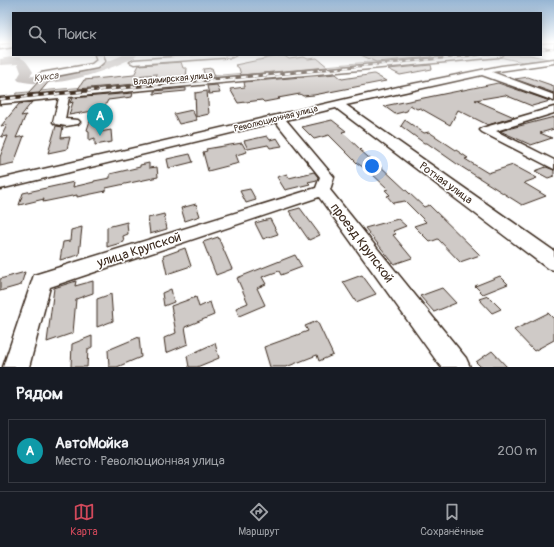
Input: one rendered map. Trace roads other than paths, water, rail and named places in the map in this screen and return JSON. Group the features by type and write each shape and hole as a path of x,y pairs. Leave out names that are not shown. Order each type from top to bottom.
{"street":[{"path":"41,76 99,64 100,59"},
{"path":"138,59 134,62 174,59"},
{"name":"Владимирская улица","path":"1,100 402,59"},
{"name":"Владимирская улица","path":"1,100 454,59"},
{"name":"Революционная улица","path":"0,184 338,104 482,72 554,60"},
{"path":"482,72 554,98"},
{"path":"66,95 63,100 59,122 74,122"},
{"name":"Ротная улица","path":"338,104 554,262"},
{"path":"554,110 486,130 554,165"},
{"path":"279,118 327,176 322,191"},
{"name":"улица Крупской","path":"16,367 41,281 322,191"},
{"name":"проезд Крупской","path":"322,191 457,367"}],"waterway":[{"name":"Кукса","path":"0,62 15,60 22,62 27,72 23,79 44,80 86,72 123,59"}],"railway":[{"path":"310,71 436,59"},
{"path":"310,71 320,70"},
{"path":"0,99 310,71"}],"place":[{"name":"АвтоМойка","path":"100,136"}]}
